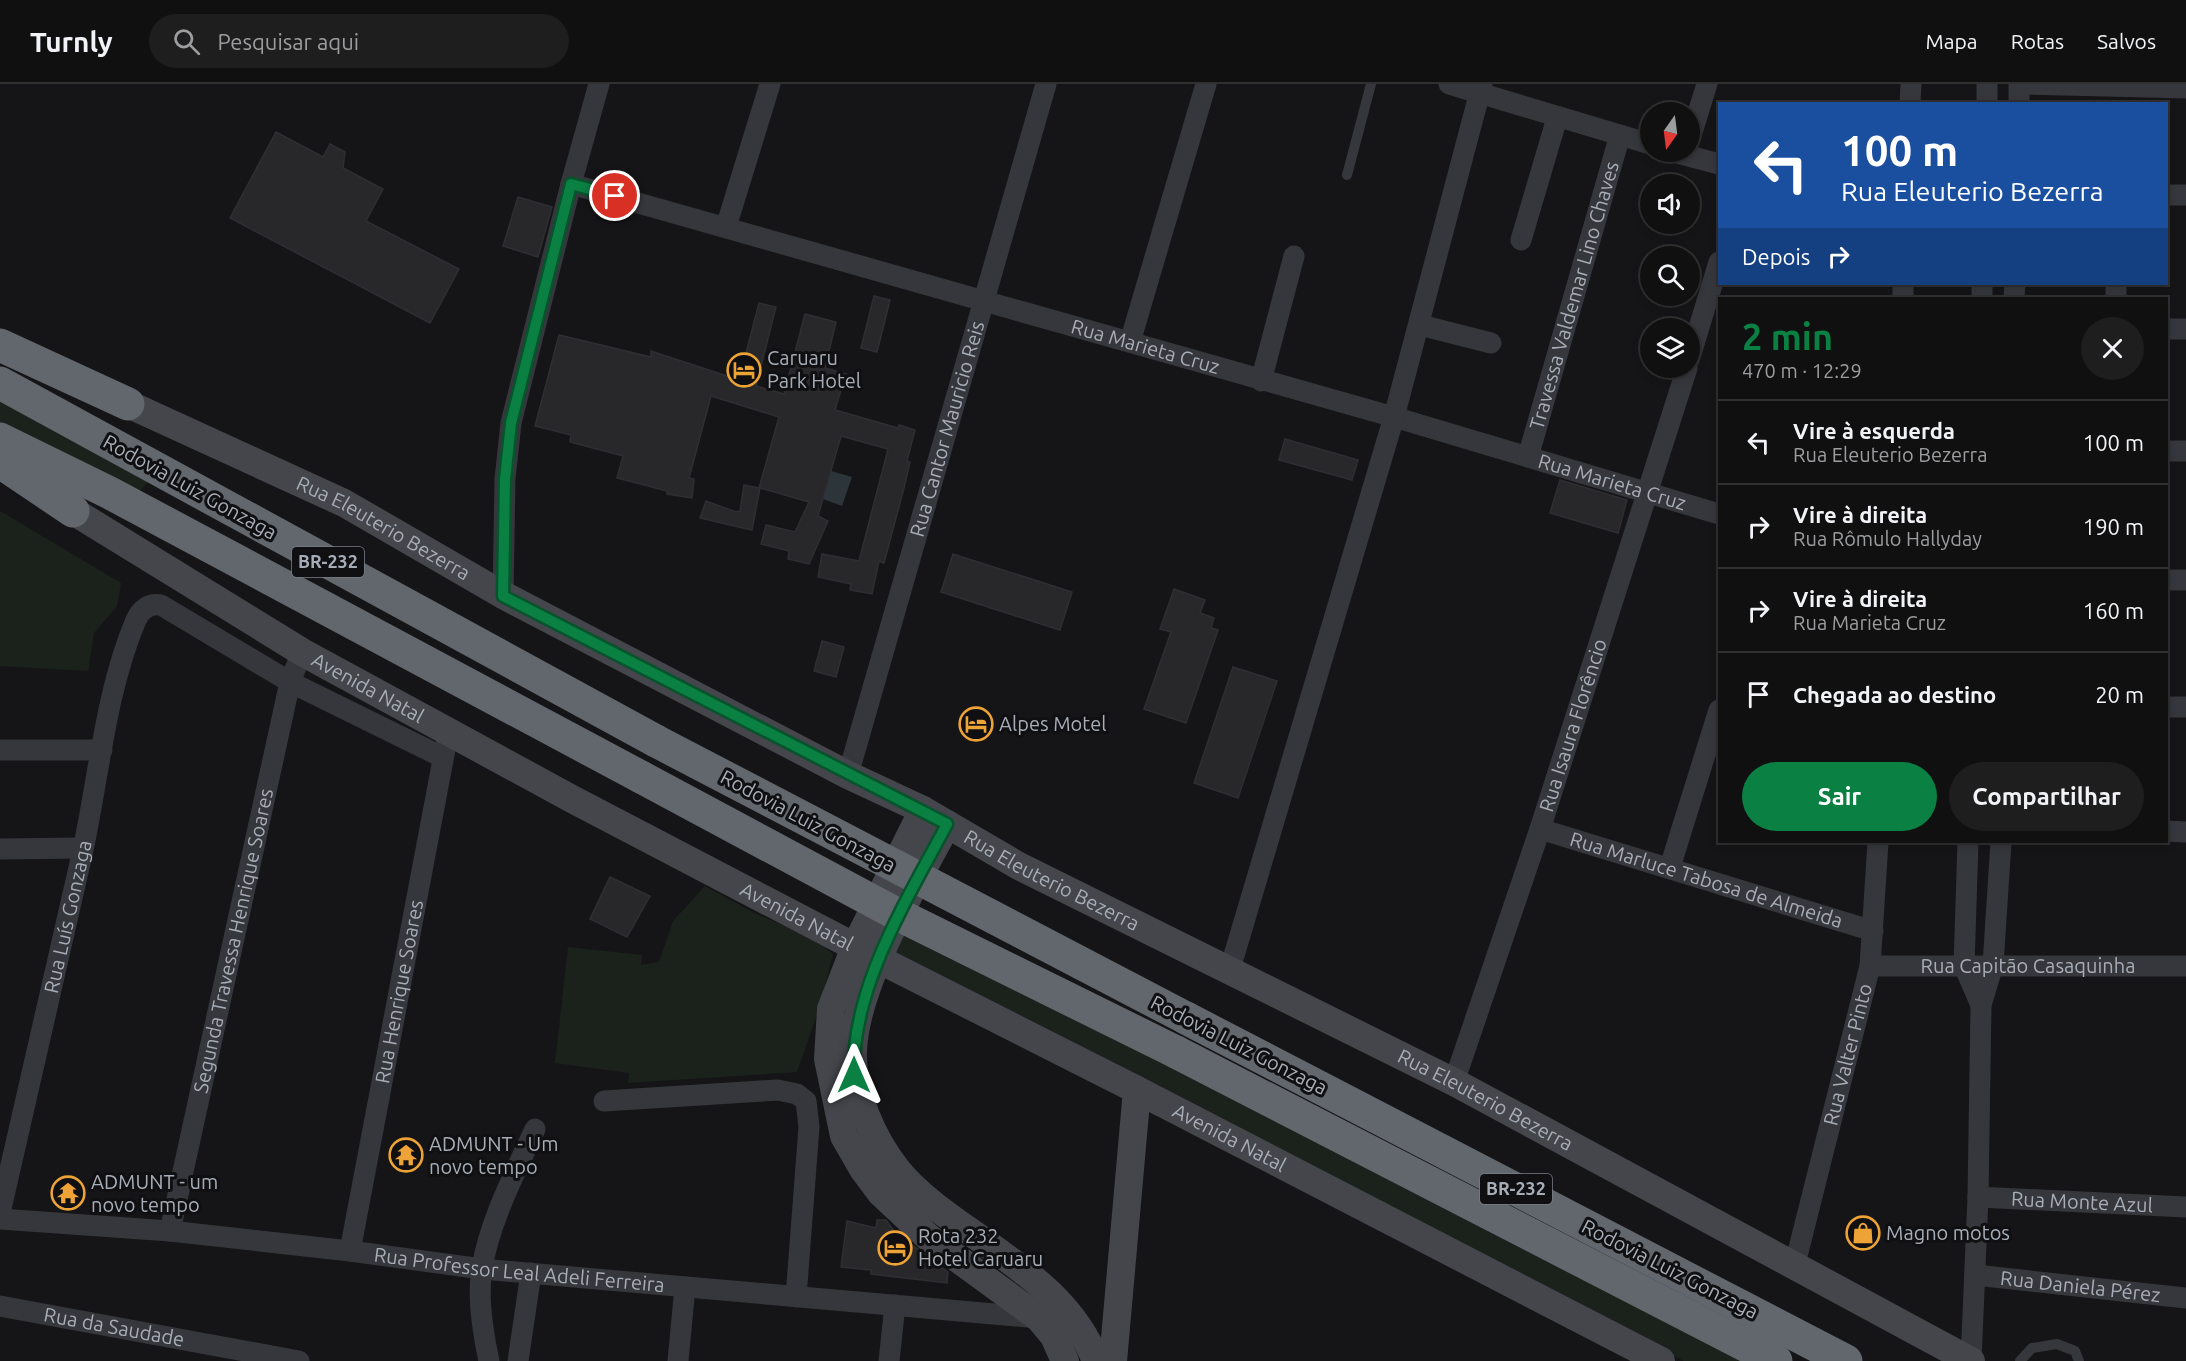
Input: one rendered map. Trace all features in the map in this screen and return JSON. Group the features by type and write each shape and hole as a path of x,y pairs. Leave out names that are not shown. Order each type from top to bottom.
{"highway":[{"path":"0,345 128,404"},
{"name":"Rodovia Luiz Gonzaga","path":"0,383 656,741 1846,1361"},
{"name":"Rodovia Luiz Gonzaga","path":"0,439 110,493 891,911 1176,1052 1776,1361"},
{"path":"0,462 73,511"}],"street":[{"path":"503,596 505,479 511,423 571,184 599,84"},
{"path":"726,227 770,84"},
{"name":"Rua Cantor Mauricio Reis","path":"848,774 1046,84"},
{"path":"1130,342 1206,84"},
{"path":"1449,84 1480,88 1557,118 1640,141"},
{"path":"1700,104 1707,84"},
{"path":"1910,102 1911,84"},
{"path":"1987,84 1987,102"},
{"path":"2019,84 2019,102"},
{"path":"2025,84 2186,88"},
{"path":"1230,969 1420,326 1480,88"},
{"path":"1521,240 1557,118"},
{"name":"Travessa Valdemar Lino Chaves","path":"1528,457 1620,135"},
{"path":"1700,156 1718,164"},
{"name":"Rua Marieta Cruz","path":"571,184 1394,417 1718,514"},
{"path":"2168,195 2186,195"},
{"path":"1261,381 1294,256"},
{"path":"1700,324 1718,265"},
{"path":"1420,326 1491,343"},
{"path":"2168,329 2186,329"},
{"name":"Rua Isaura Florêncio","path":"1454,1082 1540,829 1684,378"},
{"name":"Rua Eleuterio Bezerra","path":"128,404 344,503 503,596 848,774 923,810 1017,865 1454,1082 1971,1361"},
{"path":"2168,451 2186,452"},
{"name":"Avenida Natal","path":"73,511 302,652 446,745 1137,1090 1661,1361"},
{"path":"2168,580 2186,580"},
{"name":"Rua Luís Gonzaga","path":"0,1213 83,848 116,685 136,620 149,605 161,605 290,682"},
{"name":"Segunda Travessa Henrique Soares","path":"170,1232 290,682 302,652"},
{"path":"290,682 446,745"},
{"path":"2168,707 2186,707"},
{"path":"1670,867 1718,713"},
{"name":"Rua Henrique Soares","path":"350,1251 446,745"},
{"path":"0,750 102,750"},
{"path":"923,810 867,954 863,1000 853,1049 854,1075 876,1138 899,1172 942,1211 1016,1265 1064,1306 1088,1341 1096,1361"},
{"path":"947,824 900,914 867,954 831,1009 828,1059 844,1136 862,1169 888,1200 928,1237 1039,1318 1054,1336 1065,1361"},
{"name":"Rua Marluce Tabosa de Almeida","path":"1540,829 1873,931"},
{"path":"2168,831 2186,832"},
{"name":"Rua Valter Pinto","path":"1795,1264 1870,966 1878,843"},
{"path":"1968,843 1964,966 1981,1005"},
{"path":"1971,1361 1978,1197 1981,1005 1993,965 2001,843"},
{"path":"0,849 83,848"},
{"name":"Rua Capitão Casaquinha","path":"1870,966 2186,966"},
{"path":"604,1101 778,1090 797,1094 806,1101 809,1127 796,1297"},
{"path":"1113,1361 1137,1090"},
{"path":"489,1361 482,1304 482,1269 505,1195 535,1129"},
{"name":"Rua Monte Azul","path":"1978,1197 2186,1207"},
{"name":"Rua Professor Leal Adeli Ferreira","path":"0,1219 170,1232 350,1251 482,1269 1039,1318"},
{"path":"518,1361 531,1273"},
{"name":"Rua Daniela Pérez","path":"1975,1275 2186,1298"},
{"path":"678,1361 685,1287"},
{"path":"889,1361 895,1305"},
{"name":"Rua da Saudade","path":"0,1306 299,1361"}],"lane":[{"path":"1347,175 1371,84"},
{"path":"2020,1361 2032,1348 2057,1344 2074,1351 2079,1361"}],"shaded area":[{"path":"0,394 148,482 132,499 0,431"},
{"path":"831,471 852,477 842,506 823,499"},
{"path":"0,511 121,583 117,606 94,633 88,671 0,666"},
{"path":"705,886 752,912 815,939 833,954 819,1009 797,1072 628,1083 629,1073 555,1063 568,947 642,955 641,965 659,962 673,921"},
{"path":"908,915 1754,1361 1684,1361 1515,1272 892,957"}],"building":[{"path":"276,132 323,157 330,144 345,152 343,168 383,189 366,221 459,269 430,323 230,218"},
{"path":"518,197 552,207 538,257 503,246"},
{"path":"874,296 890,300 877,352 861,348"},
{"path":"759,303 776,307 756,386 784,394 805,314 836,322 825,368 846,374 835,410 898,428 899,425 915,430 907,461 910,462 904,488 884,563 879,561 872,594 850,590 851,584 818,577 822,554 859,561 888,449 841,436 818,516 828,521 809,564 788,559 789,551 761,544 766,525 795,532 809,502 760,488 752,530 700,518 706,501 736,512 740,511 744,485 759,488 779,417 711,396 689,478 694,479 692,498 667,494 667,491 617,478 623,456 570,442 571,435 535,426 559,335 651,357 651,351 739,380"},
{"path":"1285,439 1358,460 1352,480 1279,460"},
{"path":"1560,480 1627,500 1618,533 1550,513"},
{"path":"953,554 1072,592 1060,630 941,592"},
{"path":"1174,589 1205,600 1200,613 1214,618 1211,628 1218,630 1186,723 1144,709 1171,632 1160,629"},
{"path":"822,641 844,647 836,677 814,671"},
{"path":"1233,667 1277,681 1238,798 1194,783"},
{"path":"610,877 650,896 627,937 590,919"},
{"name":"Rota 232 Hotel Caruaru","path":"877,1220 886,1220 894,1231 948,1272 947,1283 871,1274 871,1270 841,1267 847,1221 876,1228"}],"place":[{"name":"Caruaru Park Hotel","path":"744,370"},
{"name":"Alpes Motel","path":"976,724"},
{"name":"ADMUNT - Um novo tempo","path":"406,1155"},
{"name":"ADMUNT - um novo tempo","path":"68,1193"},
{"name":"Magno motos","path":"1863,1233"},
{"name":"Rota 232 Hotel Caruaru","path":"895,1248"}],"route":[{"path":"615,196 571,184 511,423 505,479 503,596 947,824 900,914 863,1000 853,1049 854,1075"}]}
